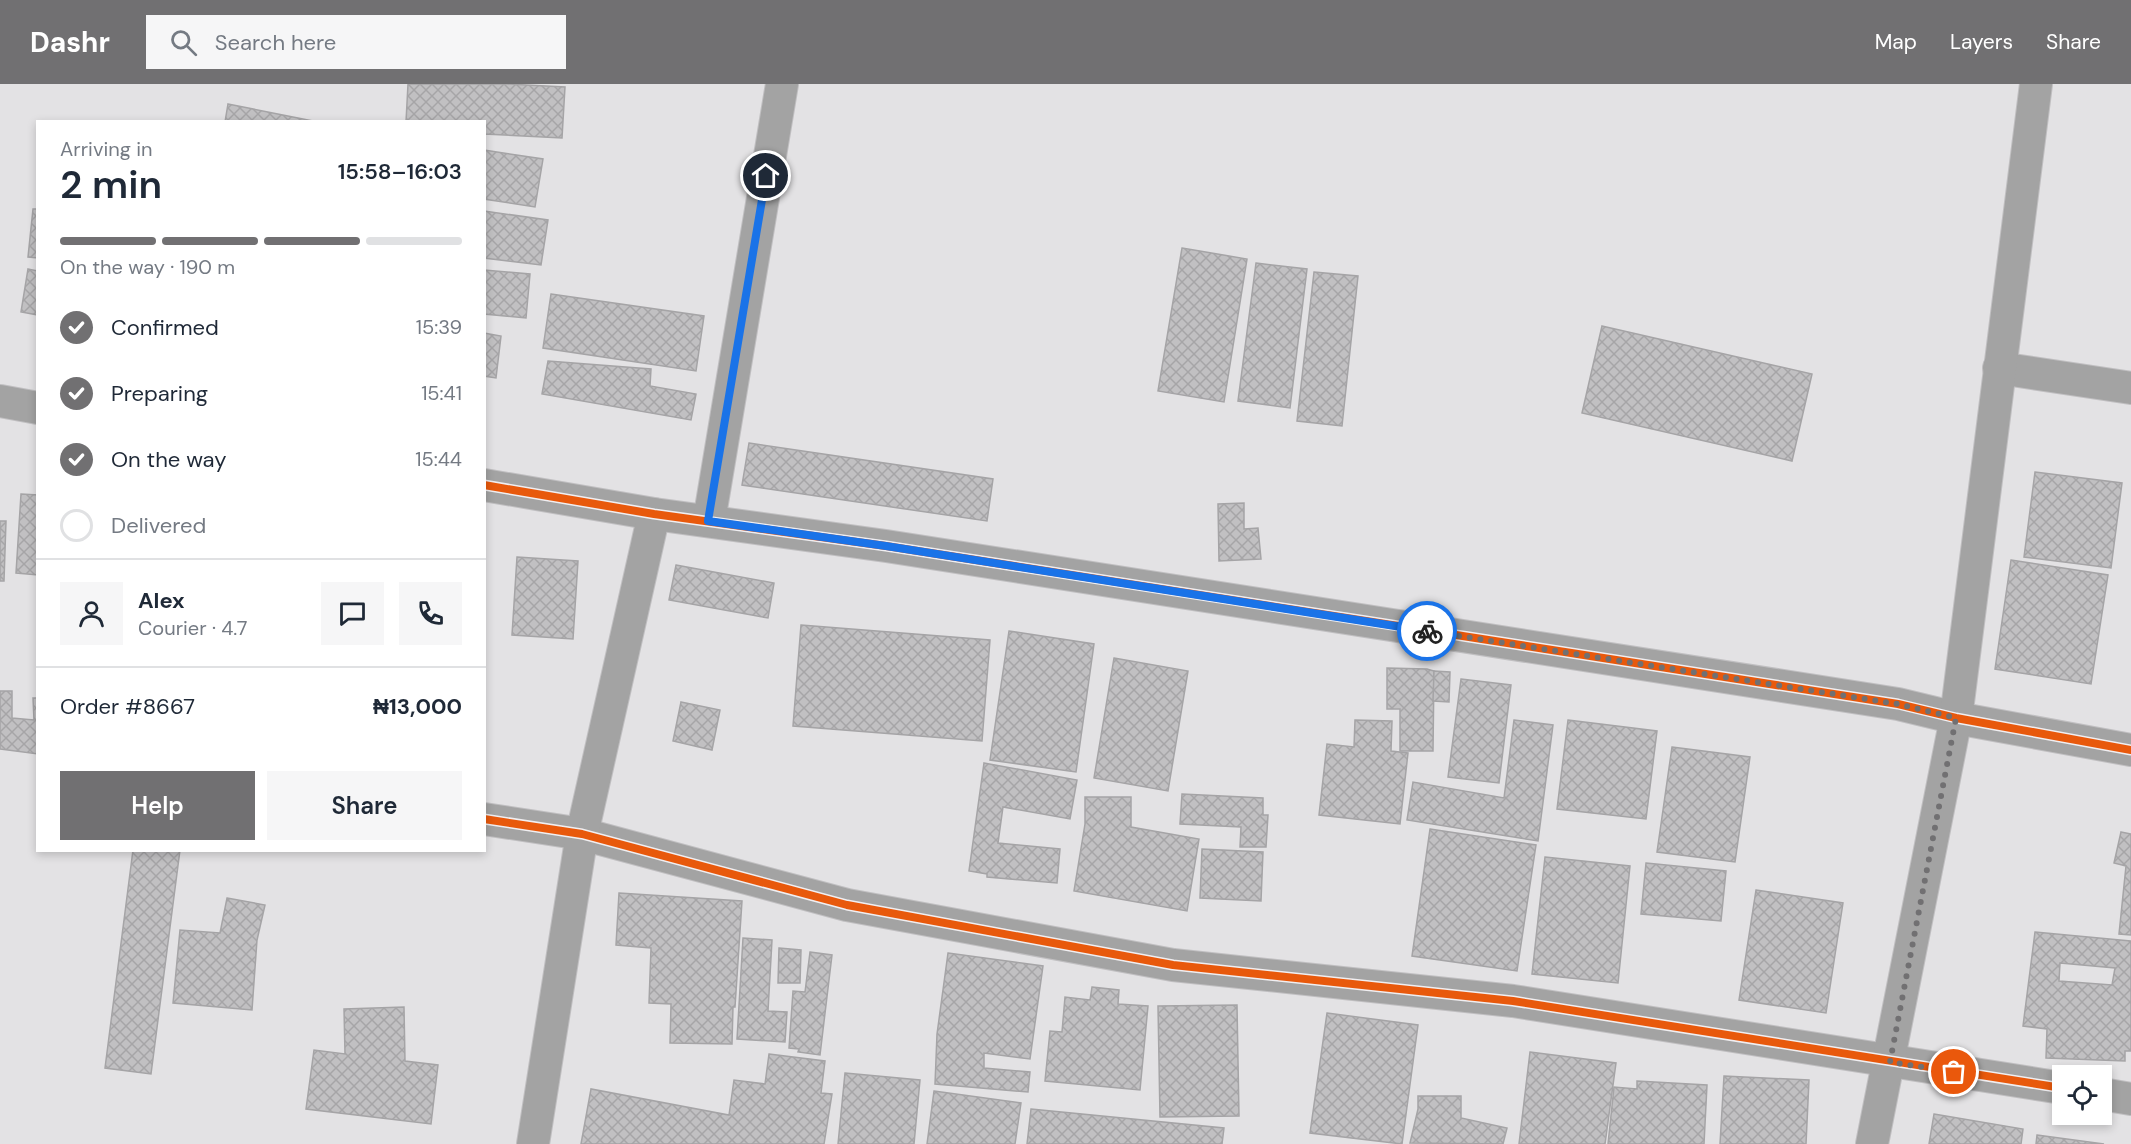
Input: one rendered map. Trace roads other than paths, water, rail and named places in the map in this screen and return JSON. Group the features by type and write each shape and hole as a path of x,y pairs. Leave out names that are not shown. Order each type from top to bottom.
{"street":[{"path":"708,521 782,84"},
{"path":"1872,1144 1956,718 2036,84"},
{"path":"1999,368 2131,388"},
{"path":"0,401 36,408"},
{"path":"486,485 654,514 897,548 1874,701 2131,750"},
{"path":"533,1144 582,834 654,514"},
{"path":"486,819 582,834 847,905 1173,965 1513,1001 2052,1086"},
{"path":"2112,1096 2131,1099"}]}
